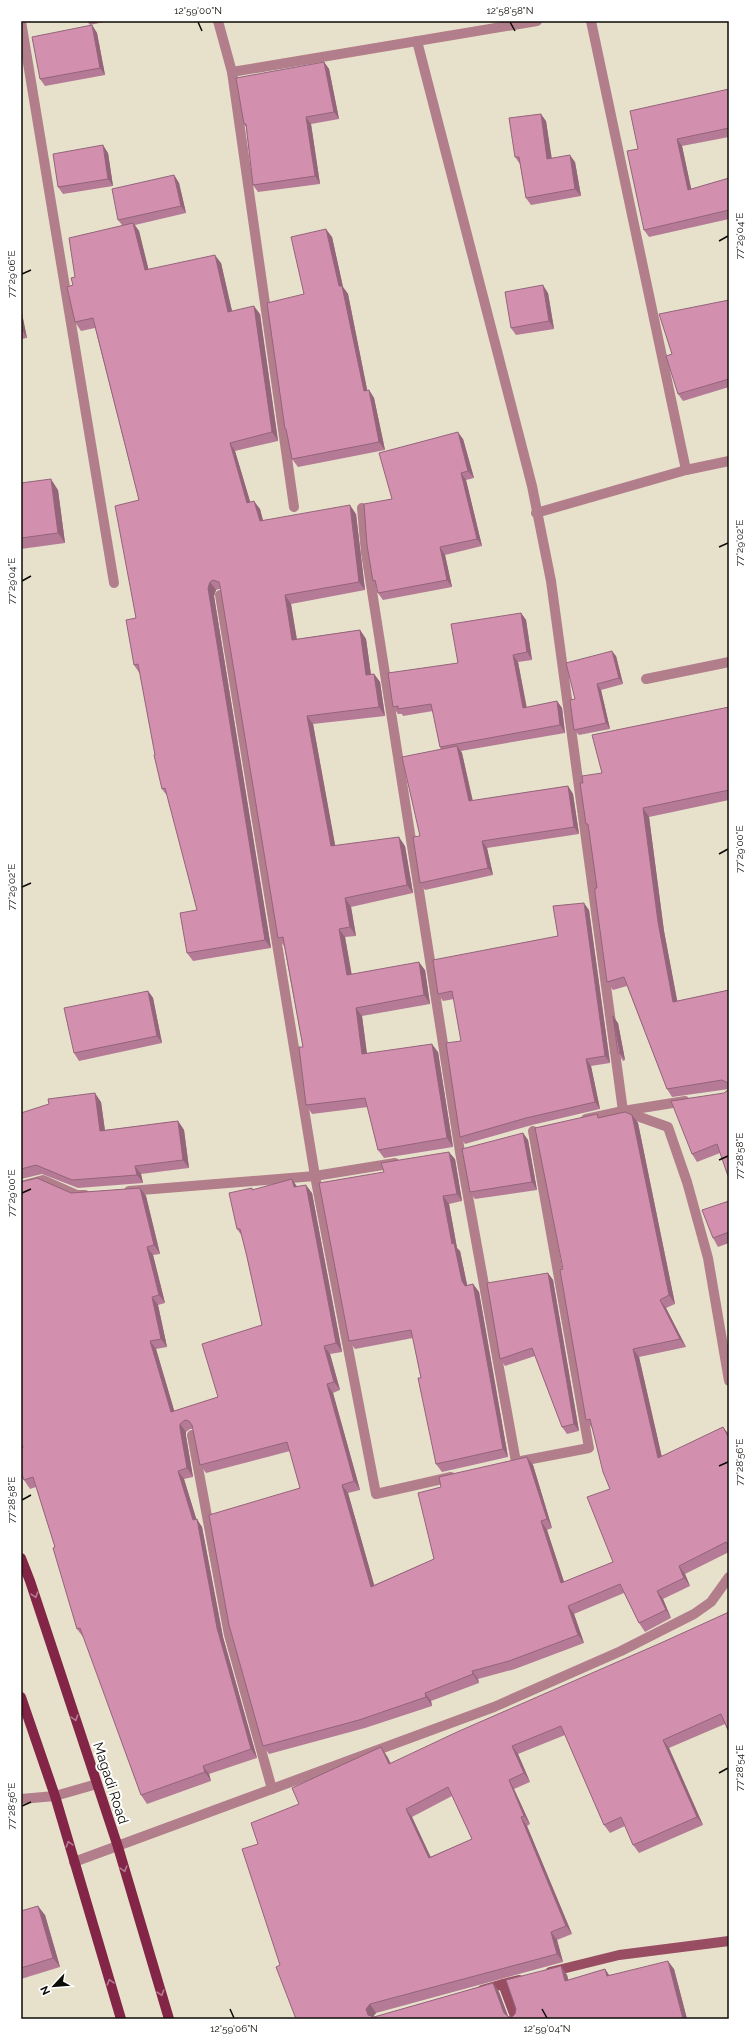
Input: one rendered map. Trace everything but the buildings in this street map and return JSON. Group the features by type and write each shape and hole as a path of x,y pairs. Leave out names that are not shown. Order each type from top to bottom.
{"main road":[{"name":"Magadi Road","path":"21,1558 30,1581 118,1847 169,2019"},
{"path":"21,1697 55,1796 121,2019"}],"street":[{"path":"21,21 22,37 114,582"},
{"path":"218,21 232,72 294,507"},
{"path":"232,72 537,21"},
{"path":"591,21 686,470"},
{"path":"417,41 532,486 536,513 551,581 623,1110"},
{"path":"536,513 686,470 729,461"},
{"path":"362,508 369,568 460,1152 512,1463 589,1448 530,1132 546,1128"},
{"path":"220,595 316,1176 376,1494 462,1475"},
{"path":"646,679 729,662"},
{"path":"574,1122 623,1110 699,1099"},
{"path":"623,1110 668,1127 687,1182 708,1258 729,1381"},
{"path":"122,1192 316,1176 407,1161"},
{"path":"21,1186 43,1180 77,1196 92,1194"},
{"path":"192,1435 229,1635 272,1789"},
{"path":"74,1862 494,1707 621,1651 694,1614 711,1602 729,1577"},
{"path":"21,1799 55,1796 97,1784"},
{"path":"542,1974 618,1955 729,1941"},
{"path":"474,1992 526,1978"},
{"path":"503,1984 516,2019"}]}
